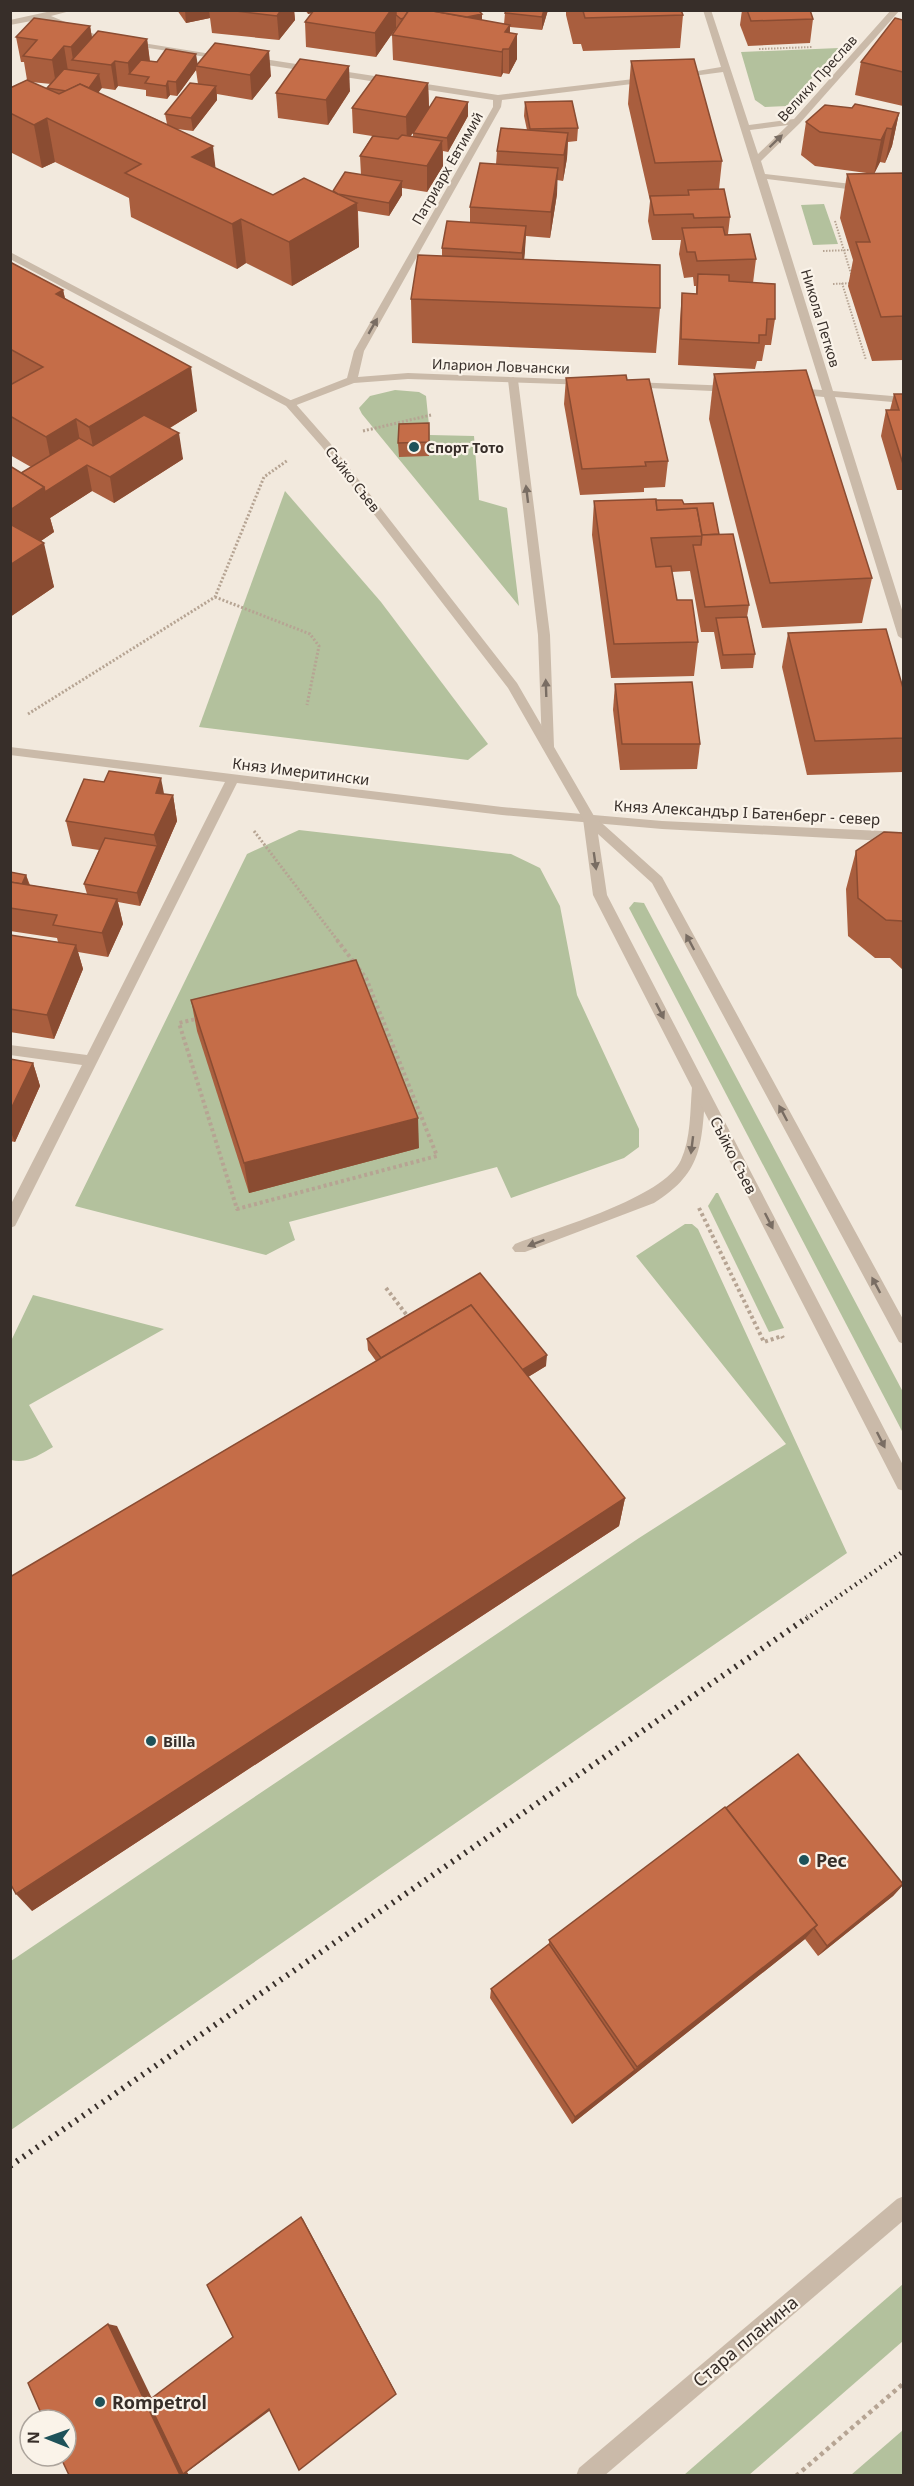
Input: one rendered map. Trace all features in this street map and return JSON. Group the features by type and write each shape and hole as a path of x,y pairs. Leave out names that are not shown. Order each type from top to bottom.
{"street":[{"path":"10,22 42,13 70,10"},
{"name":"Никола Петков","path":"707,10 829,393 903,636"},
{"name":"Велики Преслав","path":"756,161 797,121 896,10"},
{"name":"Патриарх Евтимий","path":"42,13 98,38 498,98 497,107 359,351 352,380"},
{"path":"664,77 725,69"},
{"path":"498,98 653,78"},
{"path":"744,128 797,121"},
{"path":"761,176 903,193"},
{"name":"Съйко Съев","path":"10,255 290,404 326,445 513,686 589,819 657,880 903,1336"},
{"name":"Иларион Ловчански","path":"290,404 352,380 408,376 603,383"},
{"path":"513,380 544,635 548,747"},
{"path":"614,384 745,389"},
{"path":"781,391 903,400"},
{"name":"Княз Имеритински","path":"10,751 502,811 589,819"},
{"path":"10,1222 233,779"},
{"name":"Съйко Съев","path":"589,819 600,895 903,1484"},
{"name":"Княз Александър I Батенберг - север","path":"589,819 662,825 903,837"},
{"path":"10,1050 92,1061"},
{"path":"520,1248 649,1199 669,1188 688,1166 699,1087"},
{"name":"Стара планина","path":"587,2475 903,2206"}],"path":[{"path":"757,49 814,47"},
{"path":"833,217 854,283"},
{"path":"822,251 850,250"},
{"path":"843,283 865,356"},
{"path":"362,431 429,416"},
{"path":"28,714 215,597 264,477 292,458"},
{"path":"215,597 310,634 317,640 319,646 307,705"},
{"path":"201,1018 179,1023 237,1209 437,1156 366,978 255,831"},
{"path":"355,980 366,978"},
{"path":"699,1206 764,1342 782,1336 787,1346"},
{"path":"386,1288 413,1324"},
{"path":"796,2475 903,2383"}],"green space":[{"path":"839,48 787,106 765,107 755,100 741,52"},
{"path":"824,204 838,244 813,245 801,205"},
{"path":"395,390 419,392 426,396 430,435 474,436 479,500 507,508 519,606 362,414 359,408 370,396"},
{"path":"285,491 381,602 488,744 468,760 199,727"},
{"path":"299,830 511,854 540,868 560,906 577,995 639,1129 639,1147 624,1158 511,1198 497,1167 289,1222 295,1240 266,1255 75,1206 247,854"},
{"path":"634,902 644,903 903,1392 903,1433 629,908"},
{"path":"716,1193 784,1328 769,1332 708,1206"},
{"path":"685,1224 692,1224 698,1229 847,1553 11,2130 11,1961 639,1538 786,1444 636,1256"},
{"path":"33,1295 164,1329 29,1405 53,1447 33,1458 17,1461 11,1460 11,1341"},
{"path":"903,2284 903,2341 749,2475 684,2475"},
{"path":"903,2430 903,2475 851,2475"}],"building":[{"path":"228,10 281,10 277,16"},
{"path":"314,10 391,10 375,33 305,22"},
{"path":"396,10 409,10 401,19 396,15"},
{"path":"409,10 427,10 510,25 505,32 517,34 509,49 503,49 502,52 392,35"},
{"path":"427,10 478,10 482,14 467,17"},
{"path":"506,10 544,10 542,17 505,13"},
{"path":"575,10 681,10 683,15 585,18 583,11"},
{"path":"747,10 810,10 813,19 751,21"},
{"path":"34,18 90,26 71,47 64,46 52,60 23,56 37,40 16,37"},
{"path":"895,18 903,20 903,72 861,62"},
{"path":"98,31 147,39 128,63 115,61 111,65 72,60"},
{"path":"215,43 269,51 250,75 196,66"},
{"path":"166,49 196,54 176,82 168,81 166,86 145,83 149,77 129,74 141,60 157,62"},
{"path":"300,59 349,66 326,100 276,93"},
{"path":"694,59 722,161 655,163 631,61"},
{"path":"64,69 99,74 89,88 80,84 66,91 47,88"},
{"path":"376,75 428,83 406,117 352,108"},
{"path":"27,80 59,94 80,84 213,146 192,157 273,195 304,178 357,203 289,242 241,219 232,224 125,173 141,164 47,118 34,125 10,113 10,88"},
{"path":"190,83 216,86 191,118 165,114"},
{"path":"436,97 468,102 447,138 413,133"},
{"path":"572,101 578,128 530,129 525,102"},
{"path":"855,104 899,113 892,129 887,128 881,140 820,132 806,122 825,105 852,108"},
{"path":"501,128 568,133 564,155 497,151"},
{"path":"402,135 442,141 427,166 360,156 373,136 398,139"},
{"path":"480,163 558,168 551,212 470,207"},
{"path":"345,172 402,181 389,203 338,194 333,191"},
{"path":"903,173 903,316 881,317 856,242 870,242 847,174"},
{"path":"724,189 730,217 694,218 693,214 654,215 650,196 689,195 688,190"},
{"path":"447,221 526,226 522,253 442,248"},
{"path":"723,227 725,235 750,234 756,259 697,261 695,252 687,252 682,228"},
{"path":"418,255 660,265 660,308 411,299"},
{"path":"10,262 63,290 56,294 191,367 89,427 76,419 46,437 10,416 10,385 43,367 10,349"},
{"path":"698,274 729,275 729,281 775,284 775,319 767,319 766,335 759,335 759,343 681,339 682,293 697,294"},
{"path":"806,370 872,578 770,583 714,374"},
{"path":"626,375 627,380 649,379 668,461 645,462 646,466 582,469 566,378"},
{"path":"894,394 903,394 903,464 886,410 899,410"},
{"path":"144,415 179,433 110,477 87,465 45,492 44,487 21,473 79,438 93,446"},
{"path":"429,423 429,442 398,443 399,424"},
{"path":"10,466 44,487 10,510"},
{"path":"656,499 657,510 697,508 702,536 651,538 656,567 671,566 677,600 692,600 698,642 614,644 594,501"},
{"path":"656,500 682,500 684,504 713,503 719,534 702,535 697,508 657,510"},
{"path":"10,524 44,543 10,565"},
{"path":"733,534 749,605 705,607 693,545 701,545 702,535"},
{"path":"747,617 755,654 723,655 716,618"},
{"path":"886,629 903,688 903,738 815,741 788,633"},
{"path":"692,682 700,744 622,744 615,684"},
{"path":"109,771 161,778 156,793 173,795 154,835 66,821 84,779 104,782"},
{"path":"884,832 903,833 903,923 886,920 858,898 856,851"},
{"path":"105,838 157,846 137,893 84,884"},
{"path":"10,872 26,875 22,884 10,882"},
{"path":"10,882 117,899 102,933 53,925 57,915 10,908"},
{"path":"10,935 76,945 47,1015 10,1009"},
{"path":"356,960 418,1118 244,1163 191,1000"},
{"path":"10,1059 33,1063 10,1111"},
{"path":"480,1273 547,1355 522,1370 471,1305 381,1358 367,1339"},
{"name":"Billa","path":"471,1305 625,1498 16,1894 10,1883 10,1577"},
{"name":"Рес","path":"798,1754 903,1884 827,1946 814,1928 817,1925 726,1808"},
{"path":"725,1807 817,1925 637,2067 549,1940"},
{"path":"549,1944 635,2070 575,2117 491,1989"},
{"path":"301,2217 396,2394 299,2470 269,2409 183,2474 148,2401 233,2337 207,2285"},
{"name":"Rompetrol","path":"108,2324 180,2475 69,2475 66,2468 78,2468 78,2408 39,2408 28,2383"}],"railway":[{"path":"806,1619 904,1551"},
{"path":"10,2166 808,1617"}],"place":[{"name":"Спорт Тото","path":"414,447"},
{"name":"Billa","path":"151,1741"},
{"name":"Рес","path":"804,1860"},
{"name":"Rompetrol","path":"100,2402"}]}
